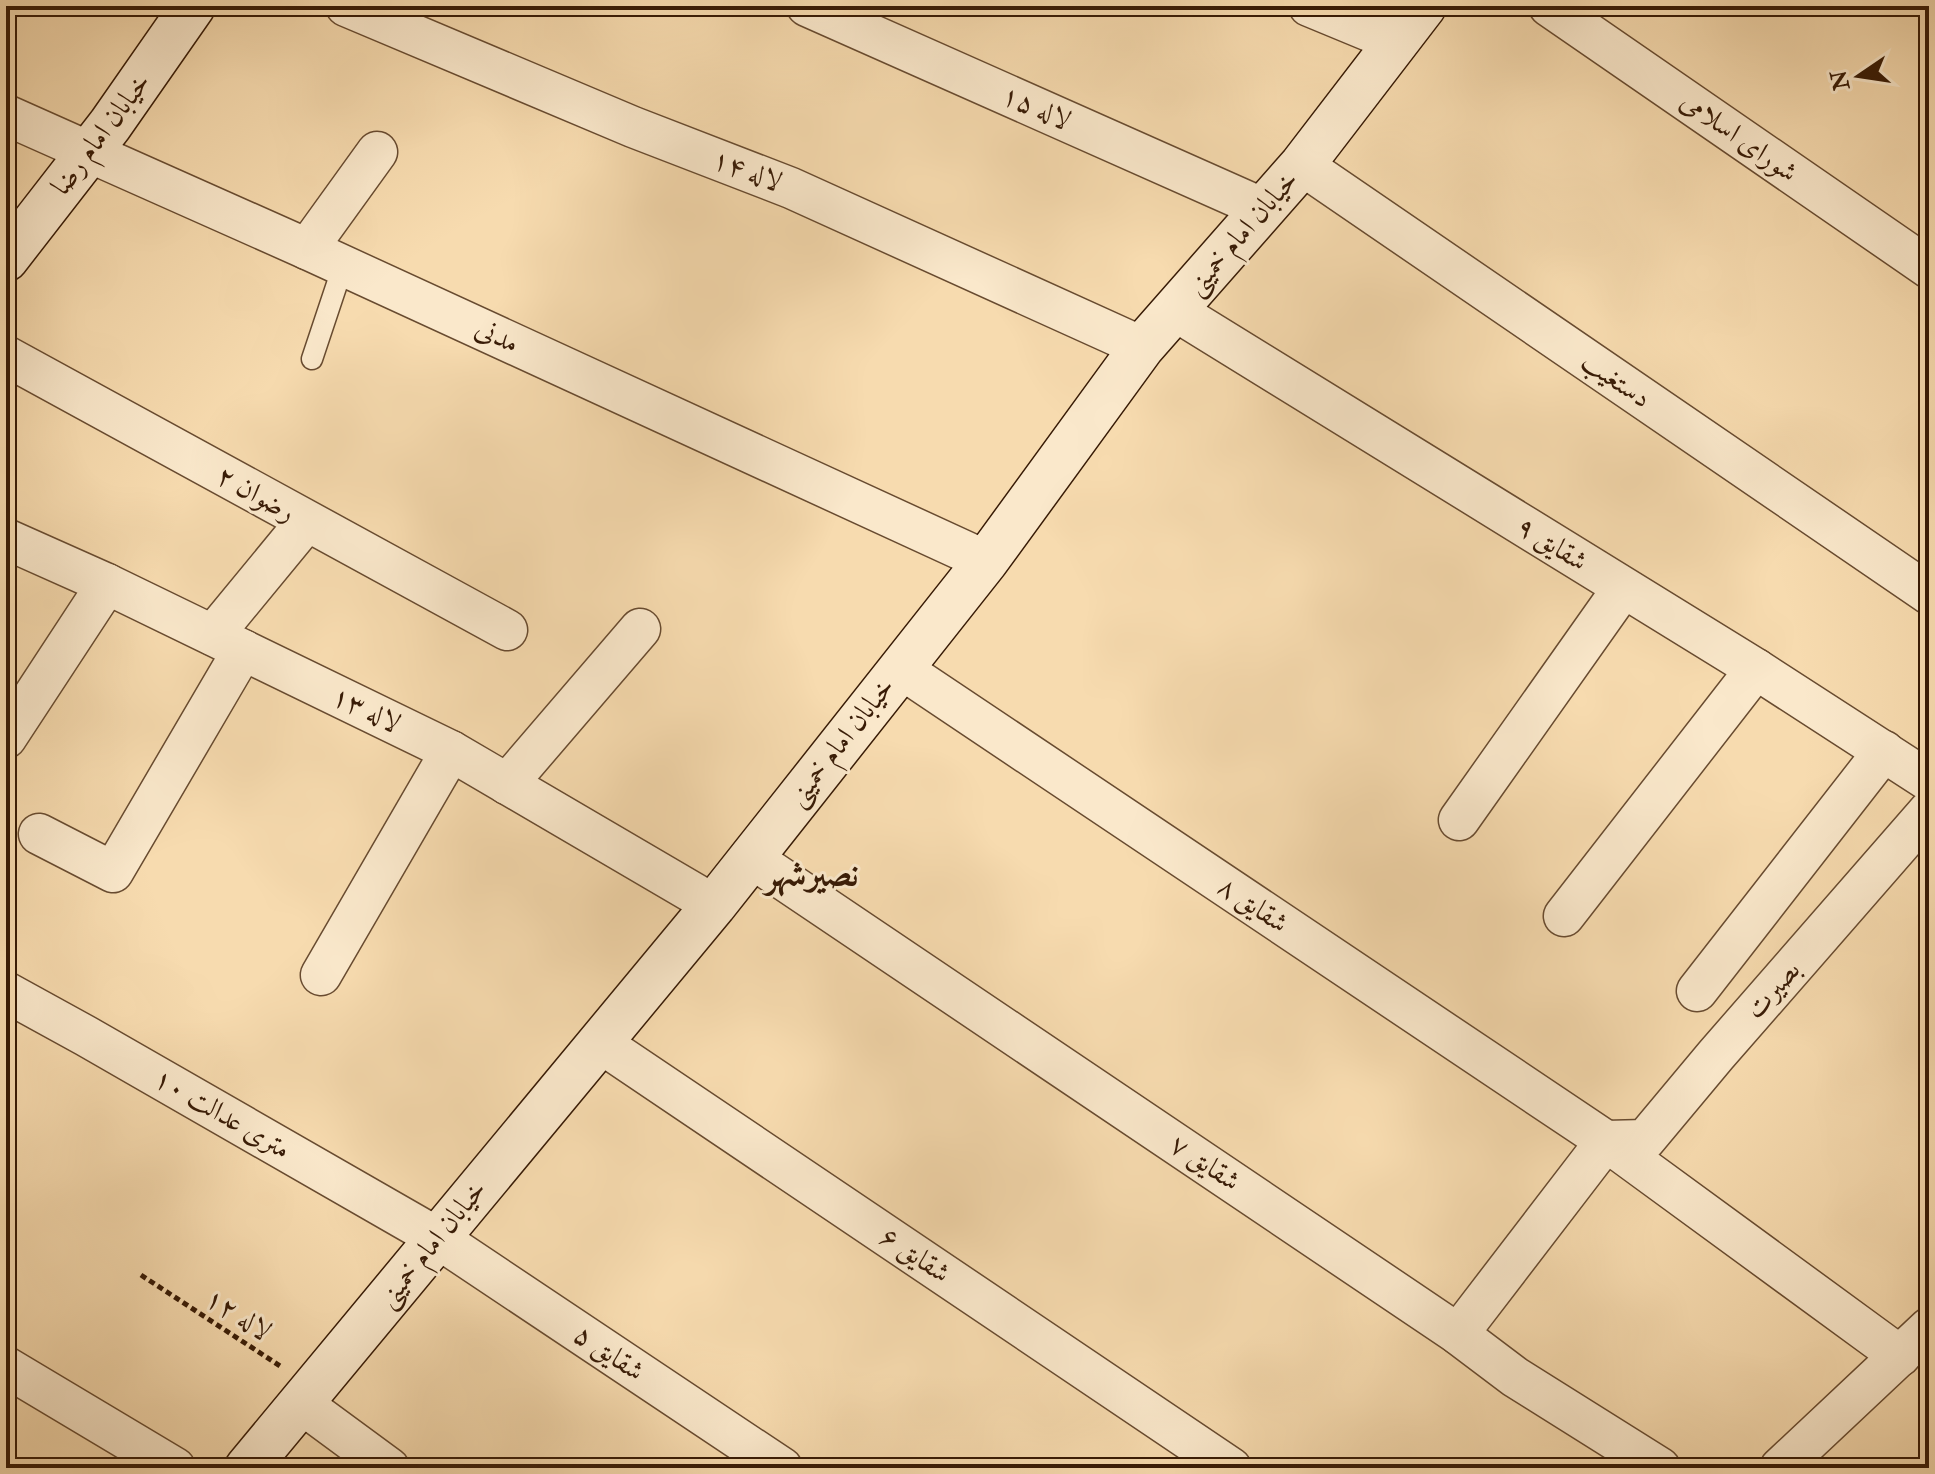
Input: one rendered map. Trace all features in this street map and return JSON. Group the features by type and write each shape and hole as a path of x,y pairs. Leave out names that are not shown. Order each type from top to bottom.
{"main road":[{"name":"خیابان امام رضا","path":"6,259 88,153 193,6"},
{"name":"خیابان امام خمینی","path":"247,1468 714,905 986,561 1142,347 1302,165 1424,6"}],"street":[{"name":"لاله ۱۴","path":"346,6 591,110 791,188 1142,347"},
{"name":"لاله ۱۵","path":"807,6 1264,209"},
{"path":"1309,6 1396,42"},
{"name":"شورای اسلامی","path":"1549,6 1929,268"},
{"name":"مدنی","path":"6,115 307,249 986,561"},
{"path":"307,249 377,152"},
{"name":"دستغیب","path":"1302,165 1929,594"},
{"name":"شقایق ۹","path":"1174,310 1756,669 1929,781"},
{"name":"رضوان ۲","path":"6,356 507,630"},
{"path":"39,834 113,872 228,642 306,522"},
{"name":"لاله ۱۳","path":"6,539 107,584 451,751 714,905"},
{"path":"6,738 107,584"},
{"path":"1459,820 1623,588"},
{"path":"507,784 640,629"},
{"name":"شقایق ۸","path":"900,668 1606,1141 1921,1337"},
{"path":"1564,916 1756,669"},
{"path":"321,975 451,751"},
{"path":"1697,991 1884,751"},
{"name":"بصیرت","path":"1606,1141 1645,1140 1929,811"},
{"name":"شقایق ۷","path":"750,857 1458,1334 1515,1377 1660,1468"},
{"name":"۱۰ متری عدالت","path":"6,992 436,1237"},
{"name":"شقایق ۶","path":"599,1042 1231,1468"},
{"path":"1458,1334 1606,1141"},
{"name":"شقایق ۵","path":"436,1237 782,1468"},
{"path":"1782,1468 1921,1337"},
{"path":"6,1367 175,1468"},
{"path":"308,1397 389,1468"}],"lane":[{"path":"312,359 343,266"}],"path":[{"name":"لاله ۱۲","path":"141,1275 308,1397"}],"district":[{"name":"نصیرشهر","path":"812,873"}]}
